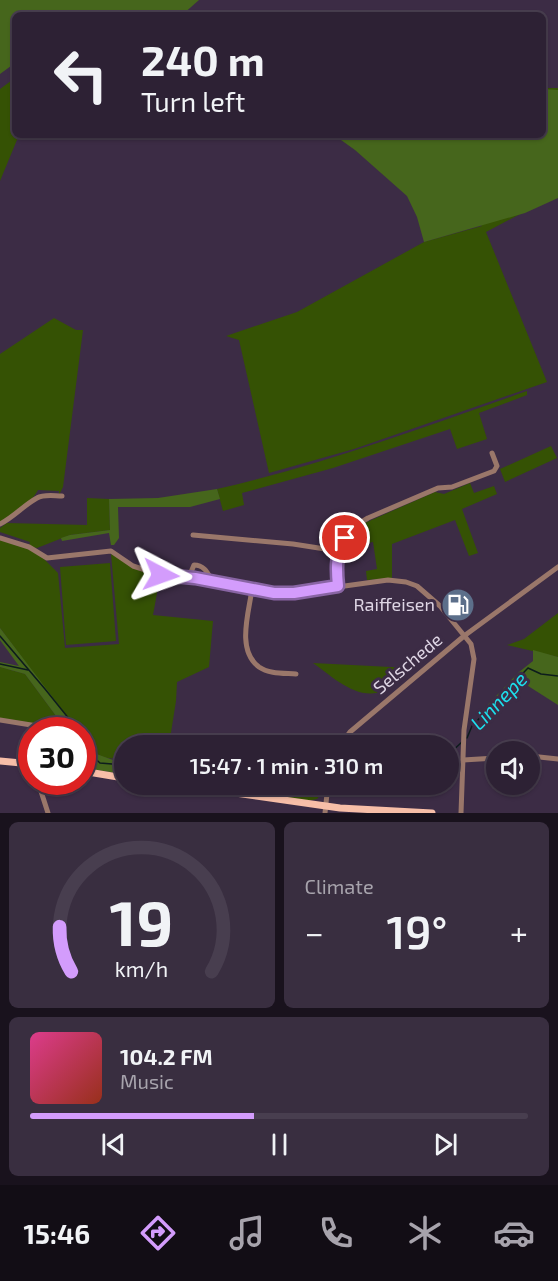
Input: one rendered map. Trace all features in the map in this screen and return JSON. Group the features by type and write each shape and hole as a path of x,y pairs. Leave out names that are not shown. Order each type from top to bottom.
{"main road":[{"path":"0,761 18,763"},
{"path":"96,773 114,776"},
{"path":"237,795 325,810 432,813"}],"street":[{"path":"338,586 336,568 338,551 355,526 368,518 438,488 452,487 494,471 497,466 492,453"},
{"path":"0,524 37,498 45,495 62,496"},
{"path":"193,536 293,544 338,551"},
{"path":"0,538 29,547 47,558 111,551 133,566 161,575 195,578 252,589 294,593 388,580 417,586 435,601 471,644 474,659 464,733 461,813"},
{"path":"195,578 191,568 194,565 200,565 213,582"},
{"name":"Selschede","path":"348,735 464,636 558,567"},
{"path":"252,589 245,640 252,660 259,667 270,672 296,674"},
{"path":"0,720 18,723"},
{"path":"540,757 558,759"},
{"path":"463,760 486,759"},
{"path":"42,795 48,813"},
{"path":"325,810 327,795"}],"green space":[{"path":"0,0 199,0 185,12 12,12 12,65 0,74"},
{"path":"12,80 12,138 18,138 0,181 0,89"},
{"path":"546,88 558,88 558,194 486,232 547,382 354,449 269,473 239,340 226,336 297,312 424,242 482,226 396,138 546,138"},
{"path":"546,89 558,90 558,198 525,213 424,242 417,217 407,196 338,138 546,138"},
{"path":"54,318 76,330 83,330 63,487 59,495 59,491 38,490 26,504 0,523 0,354"},
{"path":"527,391 527,395 479,413 487,439 457,449 450,429 333,468 242,493 244,505 223,511 217,489 335,457"},
{"path":"551,446 557,458 505,482 500,469"},
{"path":"470,483 474,493 494,486 497,494 462,509 478,553 469,556 455,520 392,544 392,578 367,580 366,571 377,569 373,542 357,545 352,533 358,526 435,492 444,494"},
{"path":"217,489 220,499 190,507 118,507 119,538 114,545 111,545 109,533 62,541 61,538 110,530 109,499 158,498"},
{"path":"87,498 109,499 110,530 70,535 37,548 29,546 30,542 0,532 0,528 7,523 87,525"},
{"path":"0,540 37,552 58,573 65,648 119,644 111,554 160,577 153,615 213,621 209,667 177,682 171,735 114,735 114,759 96,754 96,717 66,717 0,628"},
{"path":"110,563 116,641 66,645 60,567"},
{"path":"558,613 558,657 507,645 524,639"},
{"path":"0,628 68,717 57,717 25,674 0,667 0,662 19,666 0,640"},
{"path":"533,650 558,657 558,705 525,684 492,718 477,716 519,672 533,661"},
{"path":"313,663 410,668 389,688 375,693 366,693 347,687"},
{"path":"0,667 25,674 57,717 18,717 18,721 0,718"},
{"path":"96,754 114,760 114,773 96,770"},
{"path":"268,795 320,795 317,799 306,801"}],"waterway":[{"name":"Linnepe","path":"0,636 68,717"},
{"path":"0,664 28,670"},
{"name":"Linnepe","path":"467,738 472,726 528,668 541,674 558,676"},
{"name":"Linnepe","path":"459,745 463,741"},
{"name":"Linnepe","path":"96,759 100,763 114,764"}],"place":[{"name":"Raiffeisen","path":"458,605"}],"route":[{"path":"161,575 195,578 274,593 294,593 338,586 336,568 338,551 345,538"}]}
